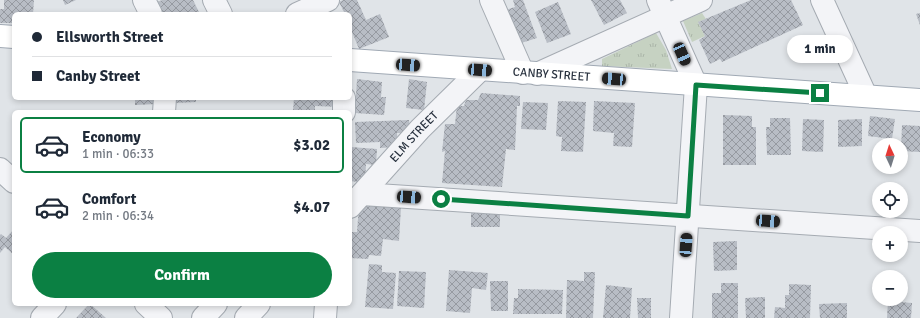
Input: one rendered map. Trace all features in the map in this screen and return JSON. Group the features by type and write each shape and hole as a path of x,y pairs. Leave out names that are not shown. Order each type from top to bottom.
{"main road":[{"path":"0,36 12,37"},
{"name":"CANBY STREET","path":"352,60 920,100"}],"street":[{"path":"144,0 150,12"},
{"path":"214,0 220,12"},
{"path":"491,0 530,73 661,8 701,0"},
{"path":"822,0 866,96"},
{"path":"303,12 322,5"},
{"path":"661,8 696,85 682,318"},
{"name":"ELM STREET","path":"354,200 420,129 480,70"},
{"path":"164,110 165,100"},
{"path":"354,200 688,216 920,231"},
{"path":"42,318 53,306"},
{"path":"148,306 161,318"},
{"path":"203,318 214,306"},
{"path":"246,318 257,306"},
{"path":"325,318 326,306"}],"green space":[{"path":"702,13 706,19 698,22 705,36 692,42 683,21"},
{"path":"656,33 666,50 672,69 602,66 602,59"}],"building":[{"path":"4,0 34,0 33,12 12,12 12,23 0,23 0,9 4,9"},
{"path":"63,0 76,0 65,5"},
{"path":"162,0 193,0 199,12 157,12 153,4"},
{"path":"343,0 357,0 366,20 380,14 389,37 359,49 352,32 352,12 344,12 339,2"},
{"path":"513,0 523,0 537,38 518,44 506,10 515,7"},
{"path":"591,0 620,0 627,13 604,25"},
{"path":"751,0 791,0 803,25 722,62 720,59 710,64 699,40 705,36 698,22"},
{"path":"558,2 571,34 547,43 535,12"},
{"path":"920,13 920,25 916,14"},
{"path":"357,79 382,82 381,97 386,97 384,115 355,113"},
{"path":"409,79 427,82 424,110 406,108"},
{"path":"481,93 520,96 520,106 517,106 515,150 506,149 502,187 442,183 445,151 442,152 445,124 455,124 457,106 464,106 466,100 478,100"},
{"path":"135,100 155,100 156,104 135,105"},
{"path":"173,100 196,100 196,102 173,103"},
{"path":"294,100 341,100 341,107 315,106 315,110 293,110"},
{"path":"558,101 586,102 583,152 561,151 562,137 556,136"},
{"path":"594,101 635,103 632,147 613,146 614,133 593,131"},
{"path":"523,102 548,103 546,130 521,129"},
{"path":"723,115 752,116 752,127 756,127 756,165 723,165"},
{"path":"870,116 895,119 892,138 868,136"},
{"path":"770,118 790,118 791,155 767,155 766,127 770,127"},
{"path":"803,119 824,120 823,152 802,151"},
{"path":"862,119 862,146 838,147 838,120"},
{"path":"409,120 410,133 397,133 398,147 380,148 380,142 356,143 355,122"},
{"path":"902,125 920,126 920,152 908,151 908,138 902,138"},
{"path":"352,147 377,149 376,165 366,164 365,183 352,181"},
{"path":"359,204 401,207 399,241 383,239 381,256 369,255 368,259 352,258 352,232 357,232"},
{"path":"471,209 500,210 500,227 471,227"},
{"path":"12,231 12,253 5,247 0,253 0,235 1,234 6,238"},
{"path":"737,241 737,270 714,271 713,242"},
{"path":"369,264 382,265 382,272 396,273 393,309 365,307"},
{"path":"449,270 488,273 486,290 472,288 470,313 446,311"},
{"path":"399,271 426,272 424,308 397,306"},
{"path":"584,272 595,272 593,318 566,318 567,280 584,281"},
{"path":"490,281 508,281 508,311 491,311"},
{"path":"721,283 738,283 738,318 712,318 712,293 721,293"},
{"path":"789,284 811,285 810,318 774,318 775,307 785,308 785,295 789,295"},
{"path":"606,285 632,288 630,318 603,318"},
{"path":"518,289 563,290 562,314 513,314 514,298 518,298"},
{"path":"765,297 765,318 746,318 745,298"},
{"path":"637,298 651,298 651,318 638,318"},
{"path":"847,303 847,318 820,318 819,304"},
{"path":"908,303 912,303 911,318 887,318 888,306 908,306"},
{"path":"87,306 92,306 106,318 76,318"}],"route":[{"path":"441,199 688,216 696,85 820,93"}]}
